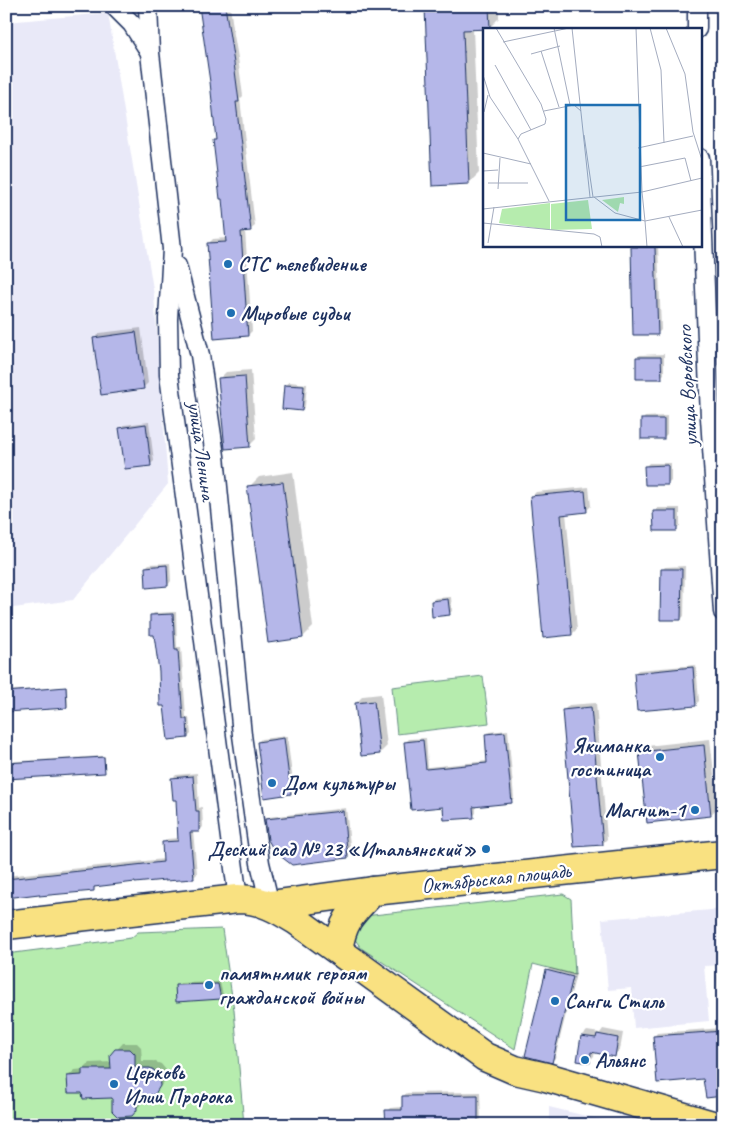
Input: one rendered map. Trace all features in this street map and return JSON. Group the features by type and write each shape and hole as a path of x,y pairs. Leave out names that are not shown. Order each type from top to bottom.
{"main road":[{"name":"Октябрьская площадь","path":"270,905 372,891 723,854"},
{"path":"338,950 342,929 348,918 372,891"},
{"name":"Октябрьская площадь","path":"6,925 238,899 253,900 270,905 297,921 486,1057 515,1070 546,1077 712,1125"}],"street":[{"path":"114,6 132,24 150,53"},
{"name":"улица Ленина","path":"148,6 150,53 172,249 168,319 169,375 238,899"},
{"path":"697,6 697,28"},
{"name":"улица Воровского","path":"702,190 716,417 723,612"},
{"path":"172,249 200,355 207,401 215,456 242,735 260,863 270,905"}],"shaded area":[{"path":"108,13 154,295 168,484 73,600 6,609 6,22"},
{"path":"723,909 723,965 704,966 709,1021 634,1028 631,988 608,990 602,919"},
{"path":"549,1107 623,1125 549,1125"}],"green space":[{"path":"483,676 489,723 397,734 392,687"},
{"path":"563,894 571,899 575,975 533,964 515,1049 361,948 354,938 364,916"},
{"path":"222,929 234,1010 244,1125 6,1125 6,954 131,938 138,932"}],"building":[{"path":"199,6 225,6 234,63 239,102 236,102 251,231 241,232 248,336 214,339 207,243 226,242 213,140 216,140 210,82"},
{"path":"489,6 490,28 463,30 469,184 432,186 425,8"},
{"path":"631,247 655,247 658,335 633,335"},
{"path":"136,332 144,389 101,395 93,338"},
{"path":"636,357 661,357 662,379 636,379"},
{"path":"245,376 250,447 225,449 218,378"},
{"path":"284,385 304,386 302,411 282,409"},
{"path":"641,419 664,419 664,439 641,439"},
{"path":"146,424 151,466 125,469 119,428"},
{"path":"668,465 668,485 645,485 644,466"},
{"path":"283,482 303,638 268,643 247,486"},
{"path":"585,491 587,512 561,515 572,635 543,638 530,496"},
{"path":"653,511 677,511 677,531 654,531"},
{"path":"167,565 168,586 146,588 145,567"},
{"path":"661,569 682,569 681,620 660,620"},
{"path":"448,599 450,615 432,617 431,601"},
{"path":"173,614 175,650 178,650 183,719 187,719 188,738 168,740 164,706 160,706 159,671 154,635 150,635 150,615"},
{"path":"693,667 696,706 637,711 634,673"},
{"path":"66,687 67,708 6,712 6,692"},
{"path":"374,701 380,754 361,756 355,703"},
{"path":"591,707 603,845 574,847 562,710"},
{"path":"505,732 512,803 473,807 474,818 444,820 443,807 411,810 404,742 423,740 426,769 487,763 485,734"},
{"path":"284,738 291,794 264,798 257,742"},
{"path":"704,745 711,816 647,823 639,752"},
{"path":"104,757 105,773 6,779 6,763"},
{"path":"193,776 196,811 199,811 199,832 190,832 194,879 135,882 94,887 94,891 6,898 6,879 163,862 162,842 178,841 176,800 173,800 171,778"},
{"path":"343,811 348,858 292,865 275,852 268,840 265,819"},
{"path":"546,970 573,977 552,1063 525,1056"},
{"path":"218,984 221,999 176,1002 175,985"},
{"path":"723,1031 723,1096 706,1098 703,1079 657,1083 653,1036"},
{"path":"597,1034 618,1038 615,1057 591,1052 590,1063 577,1061 581,1036 596,1038"},
{"name":"Церковь Илии Пророка","path":"115,1049 130,1049 135,1054 135,1068 150,1068 159,1077 160,1086 155,1094 136,1098 137,1110 132,1116 118,1117 112,1111 112,1098 83,1099 82,1093 68,1093 67,1076 82,1075 82,1069 111,1069 110,1055"},
{"path":"478,1095 478,1125 386,1125 385,1110 402,1110 402,1096"}],"place":[{"name":"СТС телевидение","path":"228,264"},
{"name":"Мировые судьи","path":"231,313"},
{"name":"Якиманка гостиница","path":"660,757"},
{"name":"Дом культуры","path":"272,783"},
{"name":"Магнит-1","path":"695,810"},
{"name":"Деский сад № 23 «Итальянский»","path":"486,849"},
{"name":"памятнмик героям гражданской войны","path":"209,985"},
{"name":"Санги Стиль","path":"555,1001"},
{"name":"Альянс","path":"585,1060"},
{"name":"Церковь Илии Пророка","path":"114,1084"}]}
